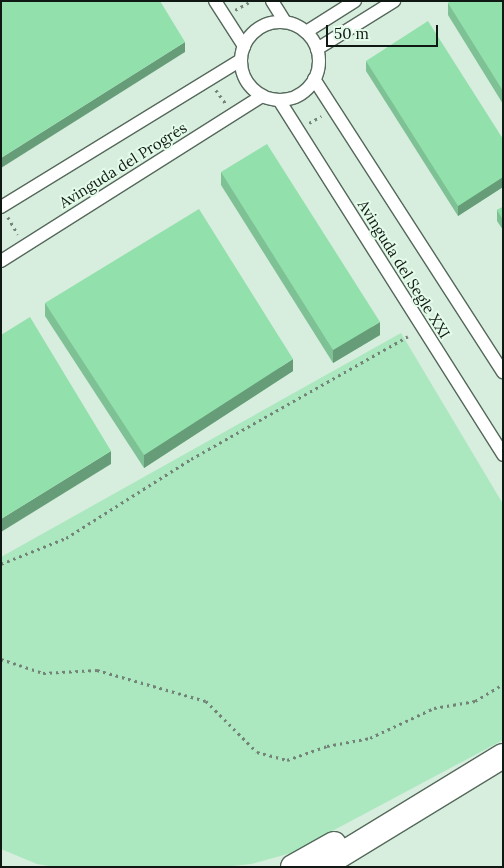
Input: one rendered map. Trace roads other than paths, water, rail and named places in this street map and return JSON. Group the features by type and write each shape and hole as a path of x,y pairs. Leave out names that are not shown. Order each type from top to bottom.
{"highway":[{"path":"321,867 503,756"},
{"path":"293,867 350,835 415,808"},
{"path":"348,867 415,808"}],"street":[{"path":"215,1 244,46"},
{"path":"272,1 285,22"},
{"path":"306,32 355,1"},
{"path":"317,49 394,1"},
{"path":"274,22 285,22 306,32 317,49 318,64 314,79 302,93 279,100 262,96 246,81 241,60 244,46 258,28 274,22"},
{"name":"Avinguda del Progrés","path":"1,207 241,60"},
{"name":"Avinguda del Segle XXI","path":"314,79 503,372"},
{"name":"Avinguda del Progrés","path":"1,261 262,96"},
{"name":"Avinguda del Segle XXI","path":"279,100 503,455"}]}
